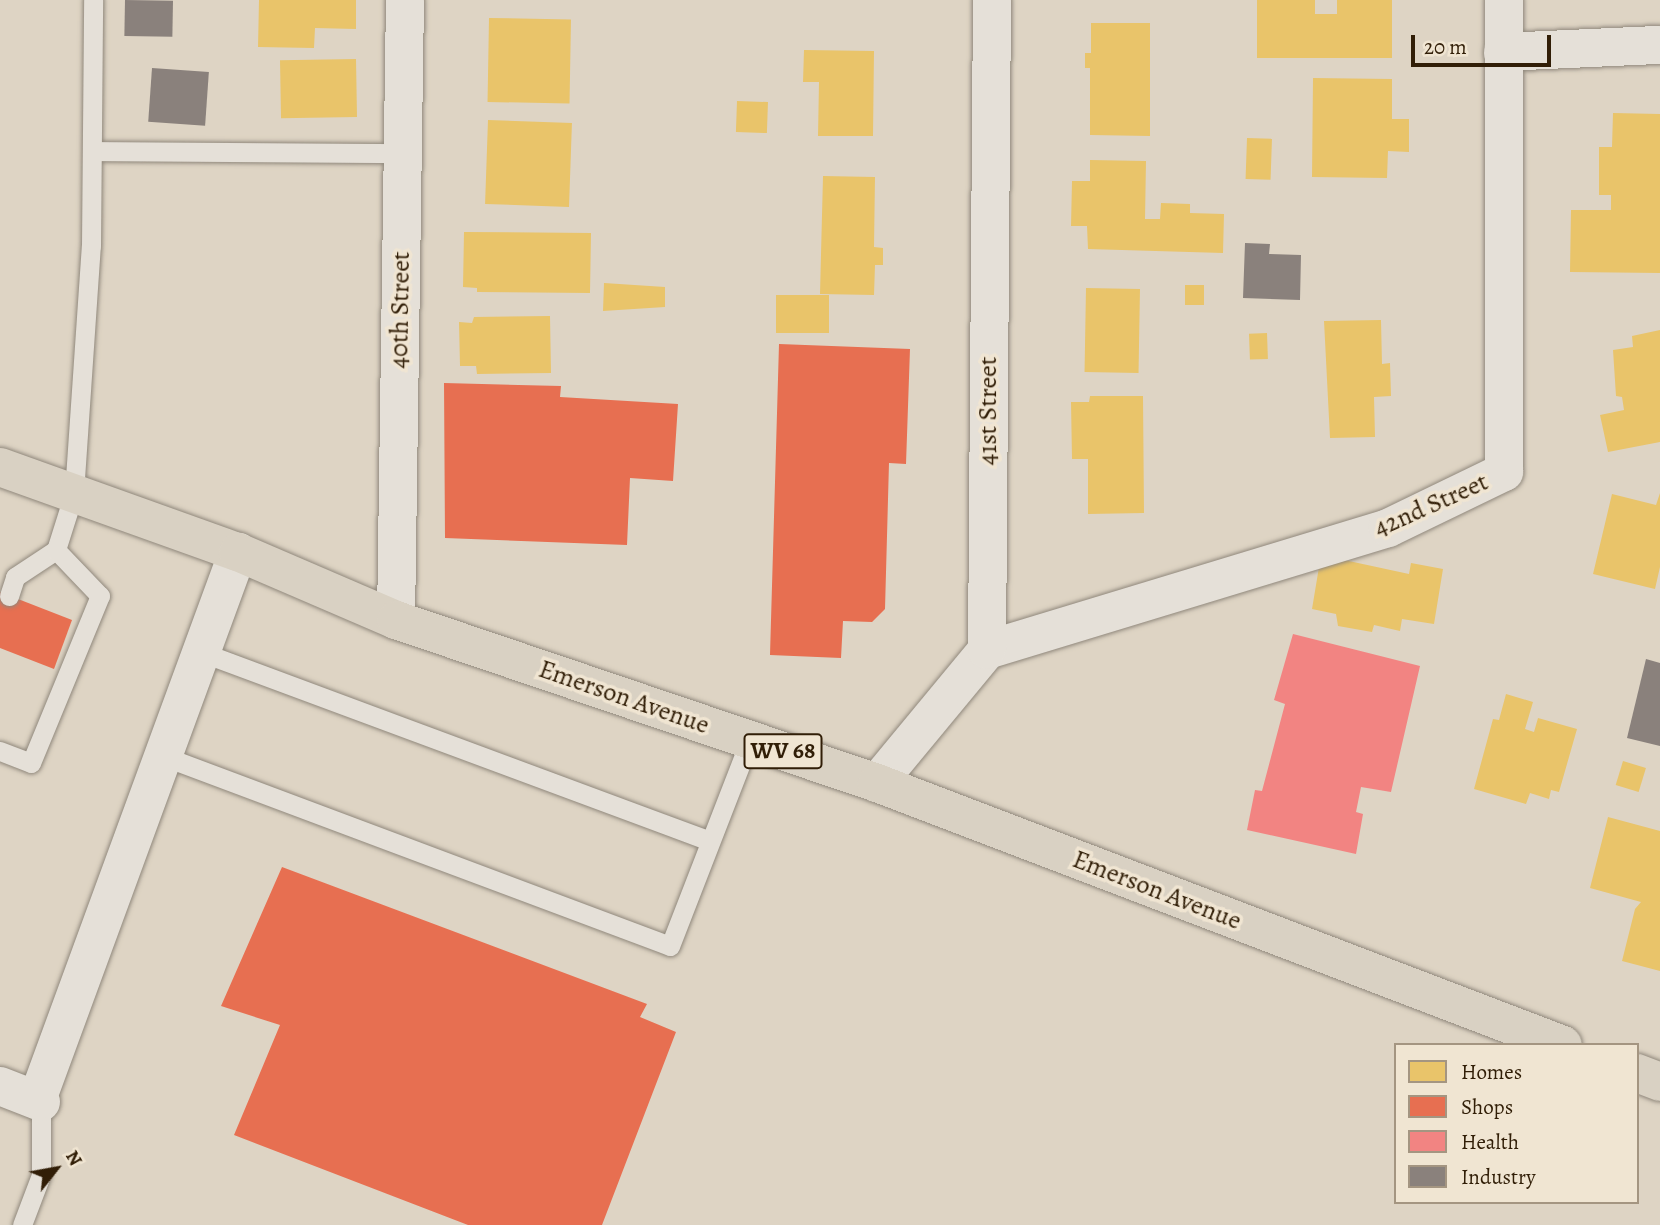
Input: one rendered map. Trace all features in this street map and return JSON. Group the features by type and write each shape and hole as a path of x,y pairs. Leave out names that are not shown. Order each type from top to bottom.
{"main road":[{"name":"Emerson Avenue","path":"0,467 238,552 396,620 877,783 1558,1043"},
{"path":"1639,1074 1660,1082"}],"street":[{"name":"40th Street","path":"396,620 405,0"},
{"name":"41st Street","path":"986,650 992,0"},
{"name":"42nd Street","path":"986,650 1388,527 1504,472 1504,0"},
{"path":"1503,52 1660,45"},
{"path":"0,1086 39,1101 238,552"},
{"path":"877,783 986,650"}],"lane":[{"path":"9,596 15,577 56,550 74,493 91,246 93,0"},
{"path":"92,151 403,153"},
{"path":"0,751 31,763 100,596 56,550"},
{"path":"201,652 710,841"},
{"path":"163,756 670,946 750,740"},
{"path":"23,1225 41,1175 39,1101"}],"building: Homes":[{"path":"259,0 356,0 356,29 315,28 314,48 258,47"},
{"path":"1257,0 1315,0 1315,14 1337,14 1337,0 1392,0 1392,58 1257,58"},
{"path":"489,18 571,19 570,103 488,102"},
{"path":"1091,23 1150,23 1150,136 1090,135 1090,68 1085,68 1085,53 1091,53"},
{"path":"804,50 874,51 873,136 818,136 819,82 803,82"},
{"path":"356,59 357,117 281,118 280,60"},
{"path":"1313,78 1392,79 1392,119 1409,119 1409,152 1388,151 1387,178 1312,177"},
{"path":"737,101 768,102 767,133 736,132"},
{"path":"1613,113 1660,114 1660,273 1570,272 1571,210 1611,210 1611,195 1599,195 1599,147 1612,147"},
{"path":"488,120 572,123 569,207 485,204"},
{"path":"1247,138 1272,139 1271,180 1246,179"},
{"path":"1090,160 1146,161 1145,219 1160,219 1161,203 1190,204 1190,213 1224,214 1223,253 1088,249 1087,226 1071,226 1072,181 1090,181"},
{"path":"823,176 875,177 874,247 883,248 883,265 875,265 874,295 820,294"},
{"path":"464,232 591,233 590,293 477,292 477,288 463,287"},
{"path":"604,283 665,287 665,307 603,311"},
{"path":"1185,285 1204,285 1204,305 1185,305"},
{"path":"1086,288 1140,289 1139,373 1085,372"},
{"path":"776,295 829,295 829,333 776,333"},
{"path":"550,316 551,373 477,374 476,366 460,366 459,322 472,323 474,317"},
{"path":"1381,320 1382,364 1390,363 1391,396 1374,397 1375,437 1330,438 1324,321"},
{"path":"1660,330 1660,442 1608,452 1600,415 1624,410 1622,397 1616,396 1613,350 1633,347 1632,336"},
{"path":"1267,333 1268,359 1250,360 1249,334"},
{"path":"1090,396 1143,396 1144,513 1088,514 1088,459 1072,459 1071,402 1089,402"},
{"path":"1660,493 1660,567 1655,589 1593,574 1612,494 1656,505"},
{"path":"1321,555 1409,574 1411,563 1443,569 1434,624 1402,619 1400,631 1374,625 1372,632 1338,626 1336,614 1312,609"},
{"path":"1506,694 1533,702 1525,729 1534,732 1538,718 1577,729 1559,792 1551,790 1549,799 1530,793 1526,804 1474,789 1493,719 1499,720"},
{"path":"1623,761 1646,768 1639,792 1616,785"},
{"path":"1608,817 1660,831 1660,971 1622,961 1635,909 1641,902 1590,888"}],"building: Shops":[{"path":"779,344 910,349 906,464 889,463 885,609 872,622 843,621 841,658 770,655"},
{"path":"444,383 561,386 560,397 678,404 673,481 630,478 627,545 445,538"},
{"path":"0,592 72,620 54,669 0,648"},
{"path":"282,867 647,1004 640,1017 676,1032 602,1225 468,1225 234,1135 280,1025 221,1006"}],"building: Health":[{"path":"1293,634 1420,666 1391,792 1361,787 1356,812 1363,814 1356,854 1247,830 1255,790 1262,791 1285,704 1274,700"}],"building: Industry":[{"path":"125,0 173,1 172,37 124,36"},
{"path":"152,68 209,72 205,126 148,122"},
{"path":"1245,243 1270,244 1269,254 1301,255 1300,300 1243,298"},
{"path":"1646,659 1660,663 1660,746 1627,738"}]}
